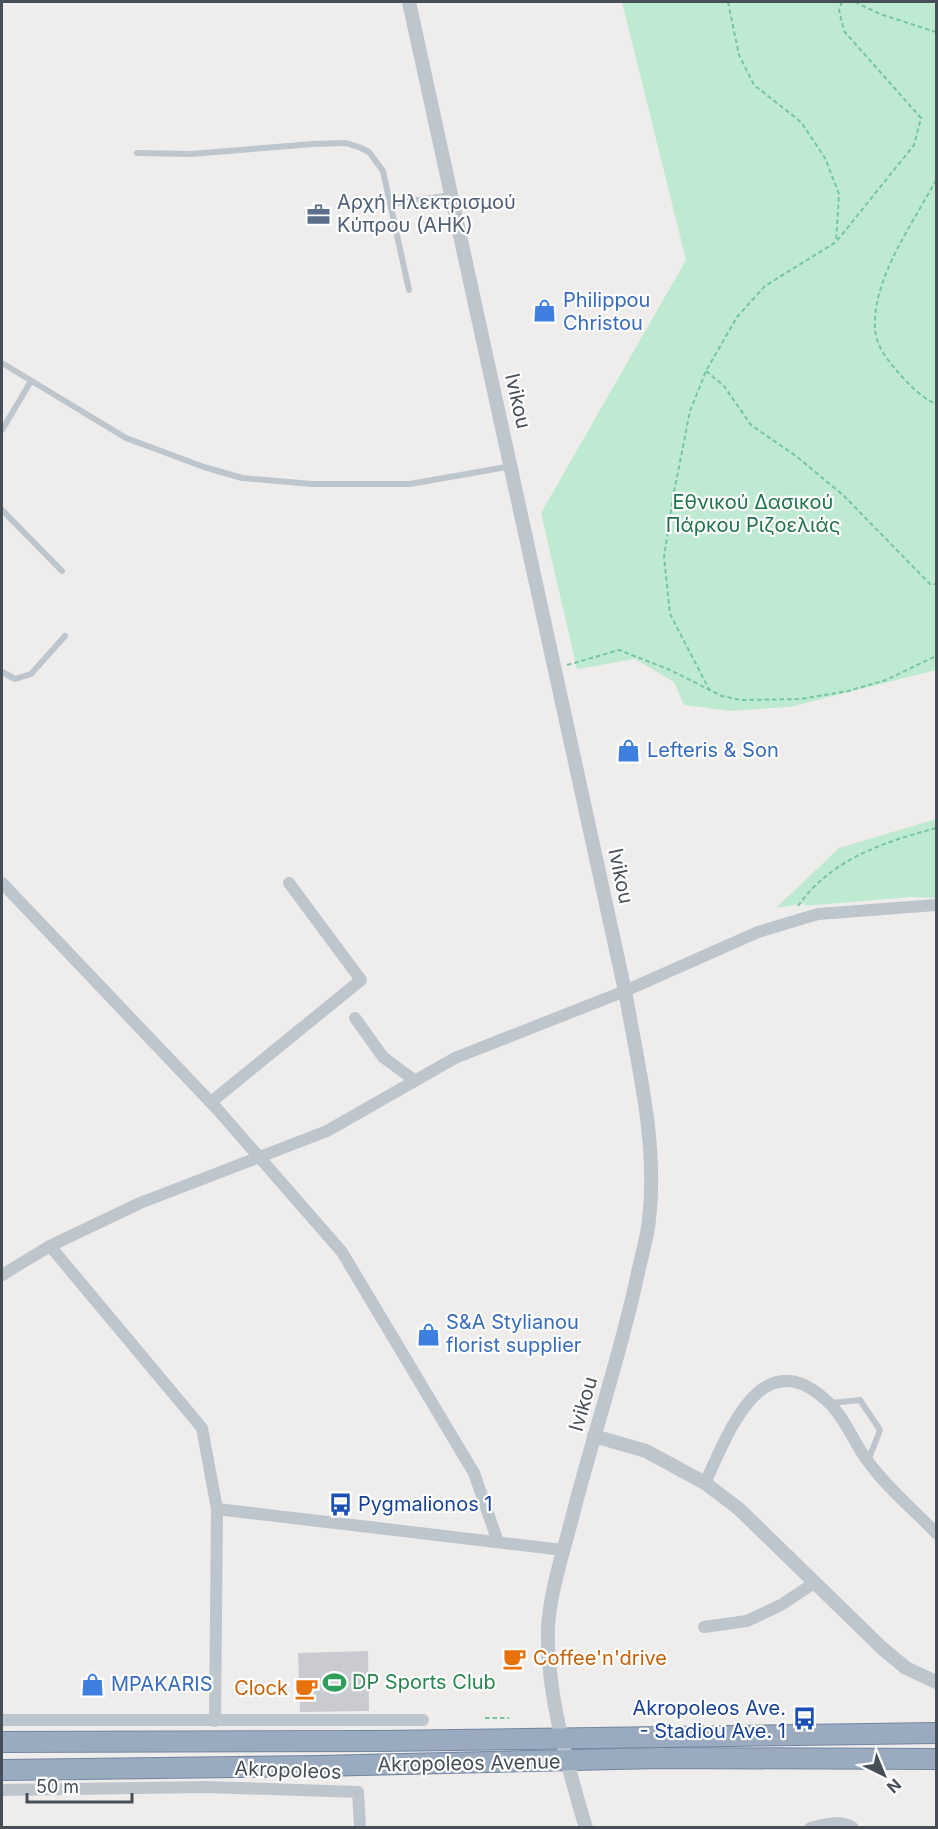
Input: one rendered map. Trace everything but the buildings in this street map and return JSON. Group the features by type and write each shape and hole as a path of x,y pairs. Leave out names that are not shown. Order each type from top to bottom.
{"highway":[{"name":"Akropoleos Avenue","path":"2,1742 936,1733"},
{"name":"Akropoleos Avenue","path":"2,1770 660,1758 936,1759"}],"street":[{"name":"Ivikou","path":"409,2 557,668 625,991 647,1128 651,1172 649,1221 626,1326 563,1550 551,1600 548,1629 561,1738 586,1827"},
{"path":"2,883 211,1102 342,1252 474,1473 498,1542"},
{"path":"211,1102 361,980 289,883"},
{"path":"2,1275 50,1245 140,1203 327,1131 455,1058 625,991 758,932 818,914 936,905"},
{"path":"355,1018 382,1058 414,1080"},
{"path":"50,1245 202,1428 217,1509 215,1721"},
{"path":"705,1483 737,1415 766,1385 791,1379 800,1381 831,1404 868,1462 936,1533"},
{"path":"594,1436 646,1451 705,1483 739,1509 883,1649 906,1668 936,1683"},
{"path":"217,1509 563,1550"},
{"path":"704,1627 747,1621 781,1605 814,1583"},
{"path":"2,1720 423,1720"},
{"name":"Akropoleos","path":"2,1790 207,1787 358,1792 360,1827"},
{"path":"810,1827 835,1823 848,1824 853,1827"}],"lane":[{"path":"137,153 191,154 346,143 369,152 383,171 409,290"},
{"path":"392,204 451,195"},
{"path":"2,363 126,438 194,464 242,478 312,484 410,484 512,466"},
{"path":"2,430 31,381"},
{"path":"2,510 62,571"},
{"path":"2,672 15,679 31,674 65,636"},
{"path":"831,1404 860,1400 880,1430 868,1462"}],"path":[{"path":"728,2 738,56 754,85 801,122 825,158 839,194 836,242"},
{"path":"710,691 669,614 664,558 690,411 706,371 737,317 765,286 836,242 914,145 921,118 844,31 838,10 842,2"},
{"path":"855,2 880,14 936,32"},
{"path":"936,180 893,257 879,300 875,328 884,356 907,382 936,404"},
{"path":"706,371 724,386 751,425 818,473 909,560 930,584 936,584"},
{"path":"557,668 619,650 668,669 710,691 741,700 801,699 848,691 886,680 936,656"},
{"path":"790,922 798,904 816,884 852,856 936,828"},
{"path":"485,1718 509,1718"}],"green space":[{"name":"Εθνικού Δασικού Πάρκου Ριζοελιάς","path":"622,2 936,2 936,670 789,707 730,711 684,705 674,682 635,659 577,669 541,513 686,260"},
{"path":"936,819 936,898 910,897 804,906 806,903 776,908 839,848"}],"place":[{"name":"Αρχή Ηλεκτρισμού Κύπρου (ΑΗΚ)","path":"319,214"},
{"name":"Philippou Christou","path":"545,311"},
{"name":"Lefteris & Son","path":"629,750"},
{"name":"S&A Stylianou florist supplier","path":"428,1334"},
{"name":"Pygmalionos 1","path":"340,1504"},
{"name":"Coffee'n'drive","path":"515,1658"},
{"name":"DP Sports Club","path":"334,1682"},
{"name":"MPAKARIS","path":"93,1684"},
{"name":"Clock","path":"306,1688"},
{"name":"Akropoleos Ave. - Stadiou Ave. 1","path":"804,1719"}]}
